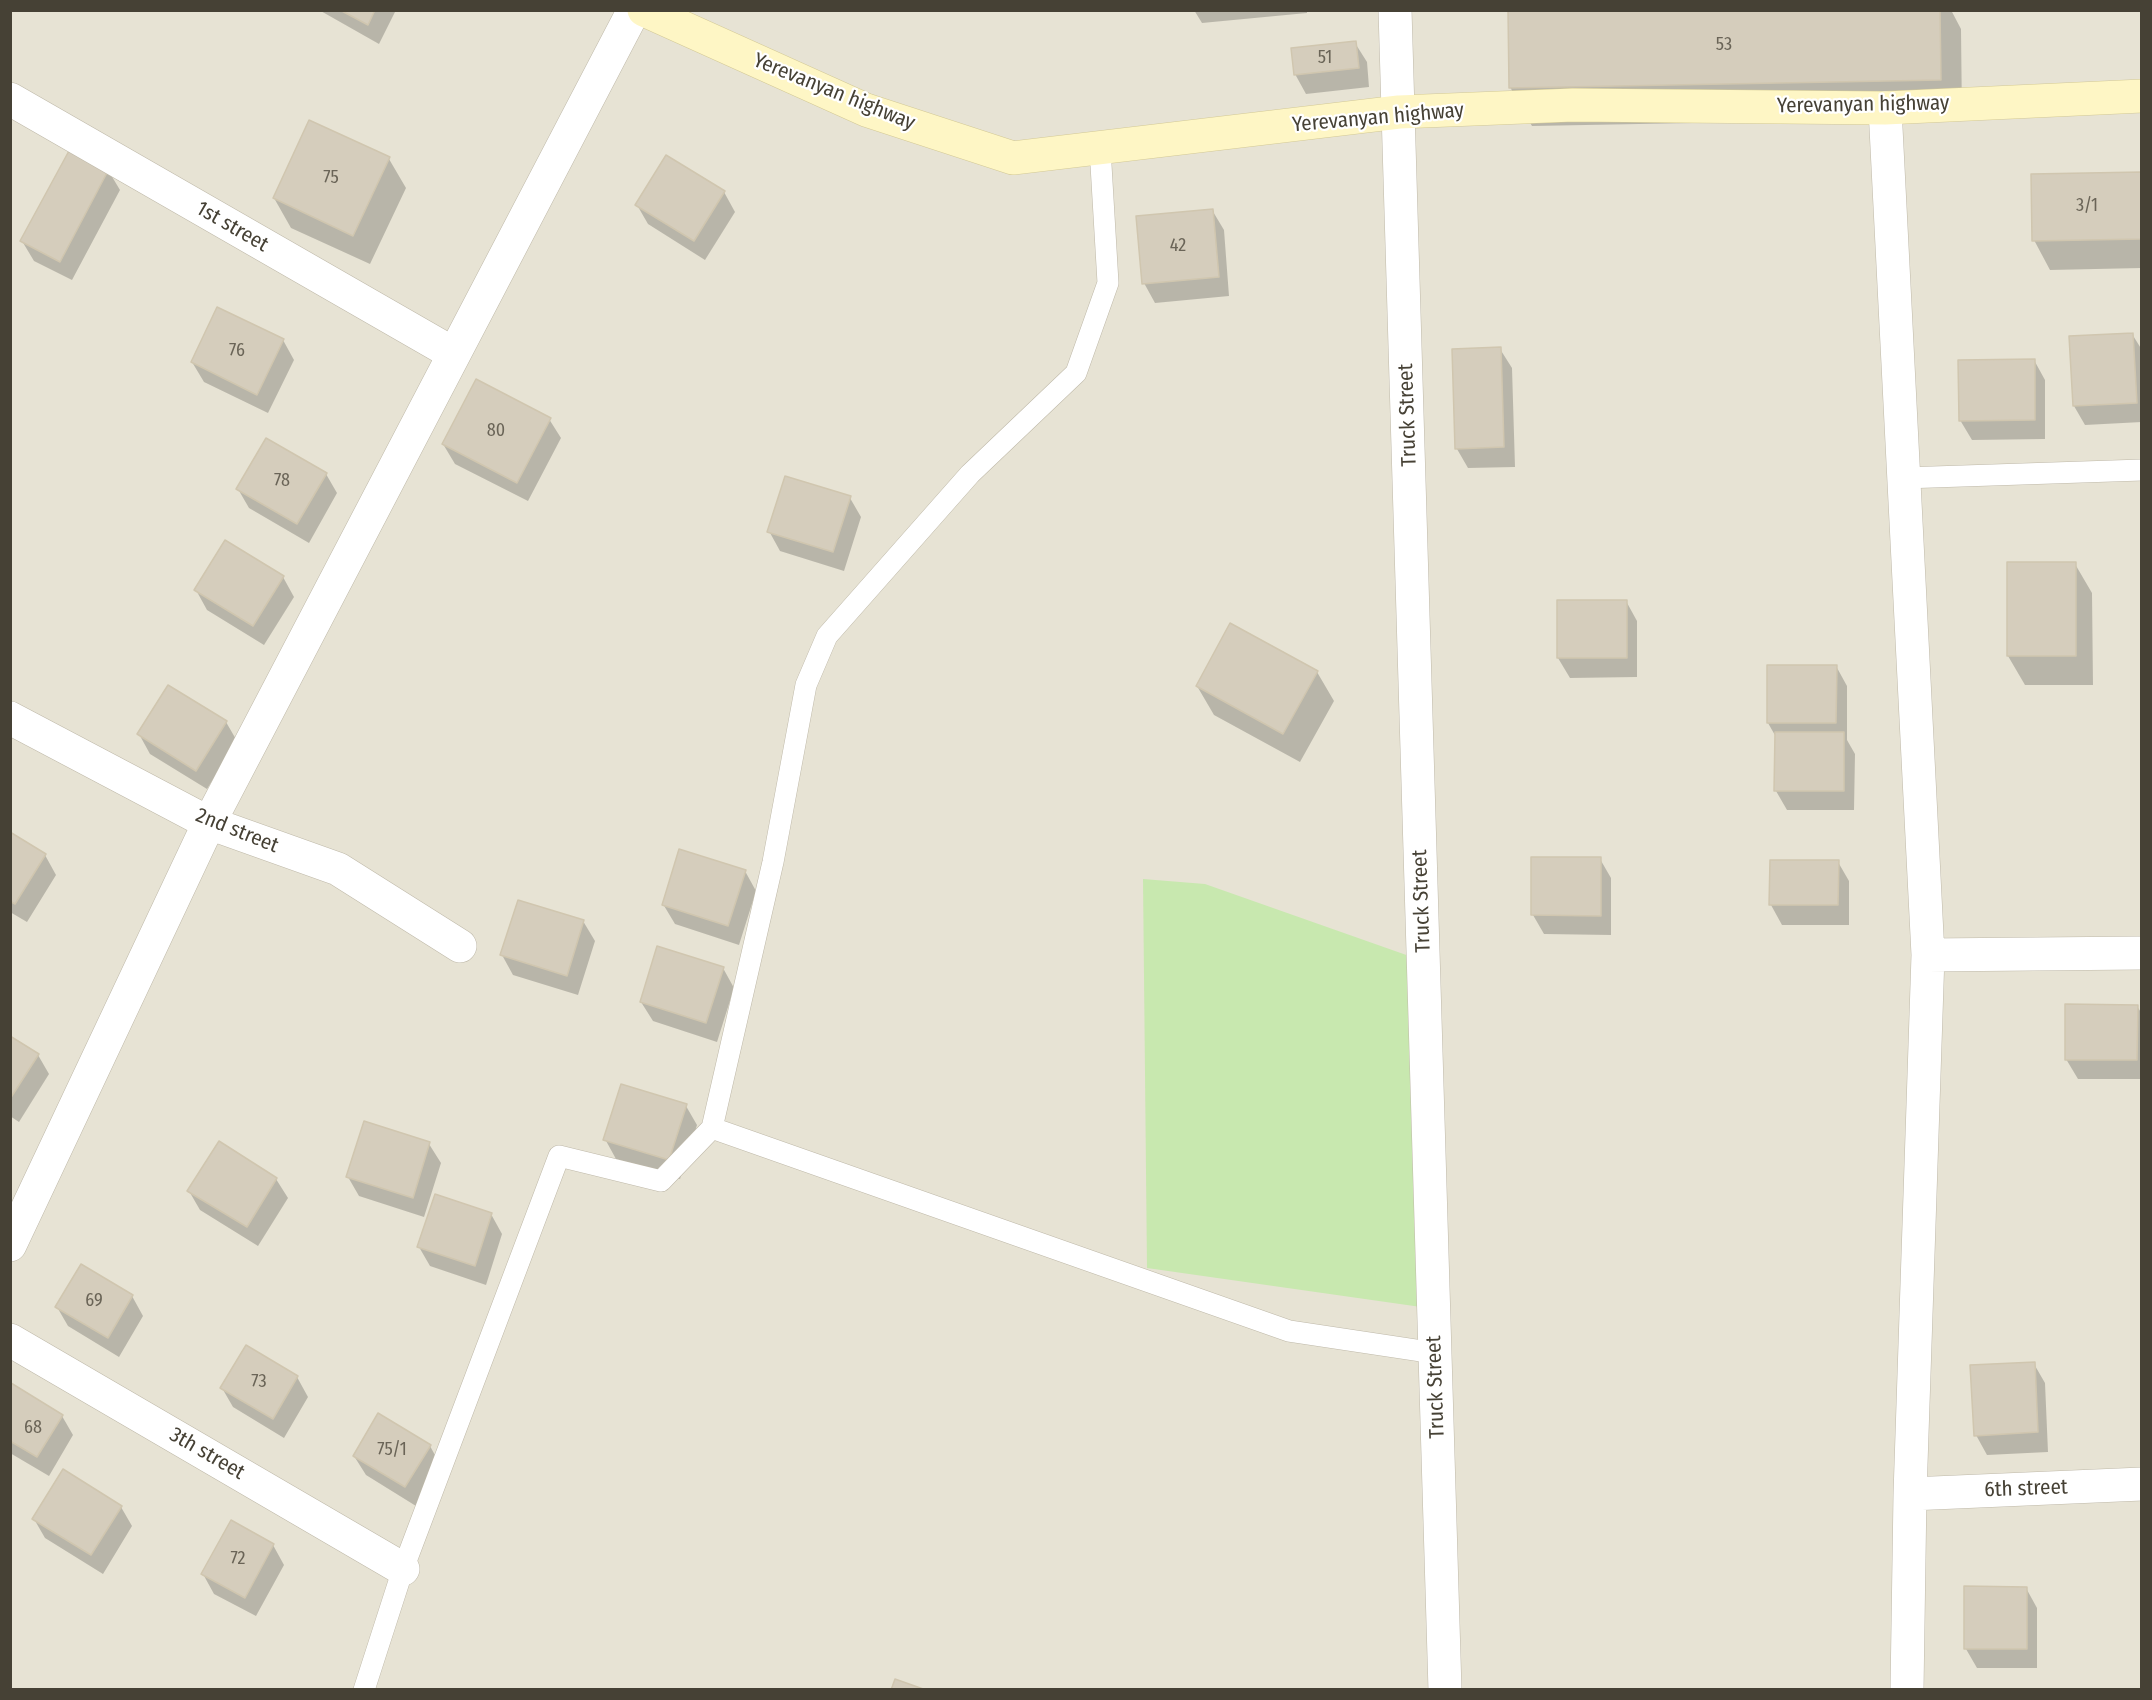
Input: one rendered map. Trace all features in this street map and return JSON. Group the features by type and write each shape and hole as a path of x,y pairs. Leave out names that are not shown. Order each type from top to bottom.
{"main road":[{"name":"Yerevanyan highway","path":"644,10 866,110 1013,158 1400,112 1573,105 1885,108 2142,96"}],"street":[{"path":"10,1245 209,823 634,10"},
{"name":"Truck Street","path":"1395,10 1400,112 1445,1689"},
{"name":"1st street","path":"10,99 454,354"},
{"path":"1885,108 1928,955 1910,1494 1907,1689"},
{"name":"2nd street","path":"10,718 209,823 338,869 460,946"},
{"path":"1928,955 2142,953"},
{"name":"3th street","path":"10,1340 402,1569"},
{"name":"6th street","path":"1910,1494 2142,1484"}],"lane":[{"path":"364,1689 402,1569 559,1156 661,1181 712,1128 773,862 806,685 827,636 970,474 1076,373 1108,283 1100,148"},
{"path":"1903,478 2142,470"},
{"path":"712,1128 1289,1331 1435,1353"}],"shaded area":[{"path":"11,11 2141,11 2141,1689 11,1689"}],"green space":[{"path":"1143,879 1205,884 1412,957 1421,1307 1147,1268"}],"building":[{"path":"340,10 375,10 368,25"},
{"path":"1508,10 1940,10 1941,80 1509,88"},
{"path":"1356,41 1359,68 1294,75 1291,48"},
{"path":"309,120 390,157 353,236 273,198"},
{"path":"70,149 109,169 60,262 20,241"},
{"path":"666,155 725,191 694,241 635,205"},
{"path":"2142,172 2142,239 2032,241 2031,174"},
{"path":"1213,209 1219,277 1142,284 1136,216"},
{"path":"217,307 284,339 257,395 191,362"},
{"path":"2133,333 2137,403 2073,406 2069,336"},
{"path":"1501,347 1504,447 1455,449 1452,349"},
{"path":"2035,359 2035,420 1959,421 1958,360"},
{"path":"476,379 551,418 517,483 442,444"},
{"path":"266,438 327,473 297,524 236,489"},
{"path":"785,476 851,496 833,552 767,532"},
{"path":"225,540 284,576 253,626 194,590"},
{"path":"2007,562 2076,562 2076,656 2007,656"},
{"path":"1557,600 1627,600 1627,658 1557,658"},
{"path":"1230,623 1318,671 1283,734 1196,686"},
{"path":"1767,665 1837,665 1836,723 1767,723"},
{"path":"168,685 227,721 196,771 137,734"},
{"path":"1775,732 1844,732 1844,791 1774,791"},
{"path":"10,832 46,854 15,904 10,901"},
{"path":"679,849 746,870 728,926 662,905"},
{"path":"1531,857 1601,857 1601,916 1531,915"},
{"path":"1770,860 1839,860 1838,905 1769,905"},
{"path":"518,900 584,920 567,976 500,955"},
{"path":"657,946 724,967 706,1023 640,1002"},
{"path":"2065,1004 2138,1005 2137,1060 2065,1060"},
{"path":"10,1036 39,1054 10,1099"},
{"path":"621,1084 687,1104 669,1160 603,1140"},
{"path":"364,1121 430,1142 413,1198 346,1177"},
{"path":"219,1141 277,1178 247,1227 187,1191"},
{"path":"435,1194 492,1213 475,1266 417,1247"},
{"path":"81,1264 133,1295 108,1338 55,1307"},
{"path":"246,1345 298,1376 273,1419 220,1388"},
{"path":"2035,1362 2038,1432 1974,1436 1970,1365"},
{"path":"11,1383 63,1415 37,1457 10,1441"},
{"path":"378,1413 431,1445 405,1487 353,1456"},
{"path":"63,1469 122,1506 91,1555 32,1519"},
{"path":"231,1520 274,1544 245,1598 201,1574"},
{"path":"1964,1586 2027,1587 2027,1649 1964,1649"},
{"path":"895,1679 926,1690 891,1690"}]}
